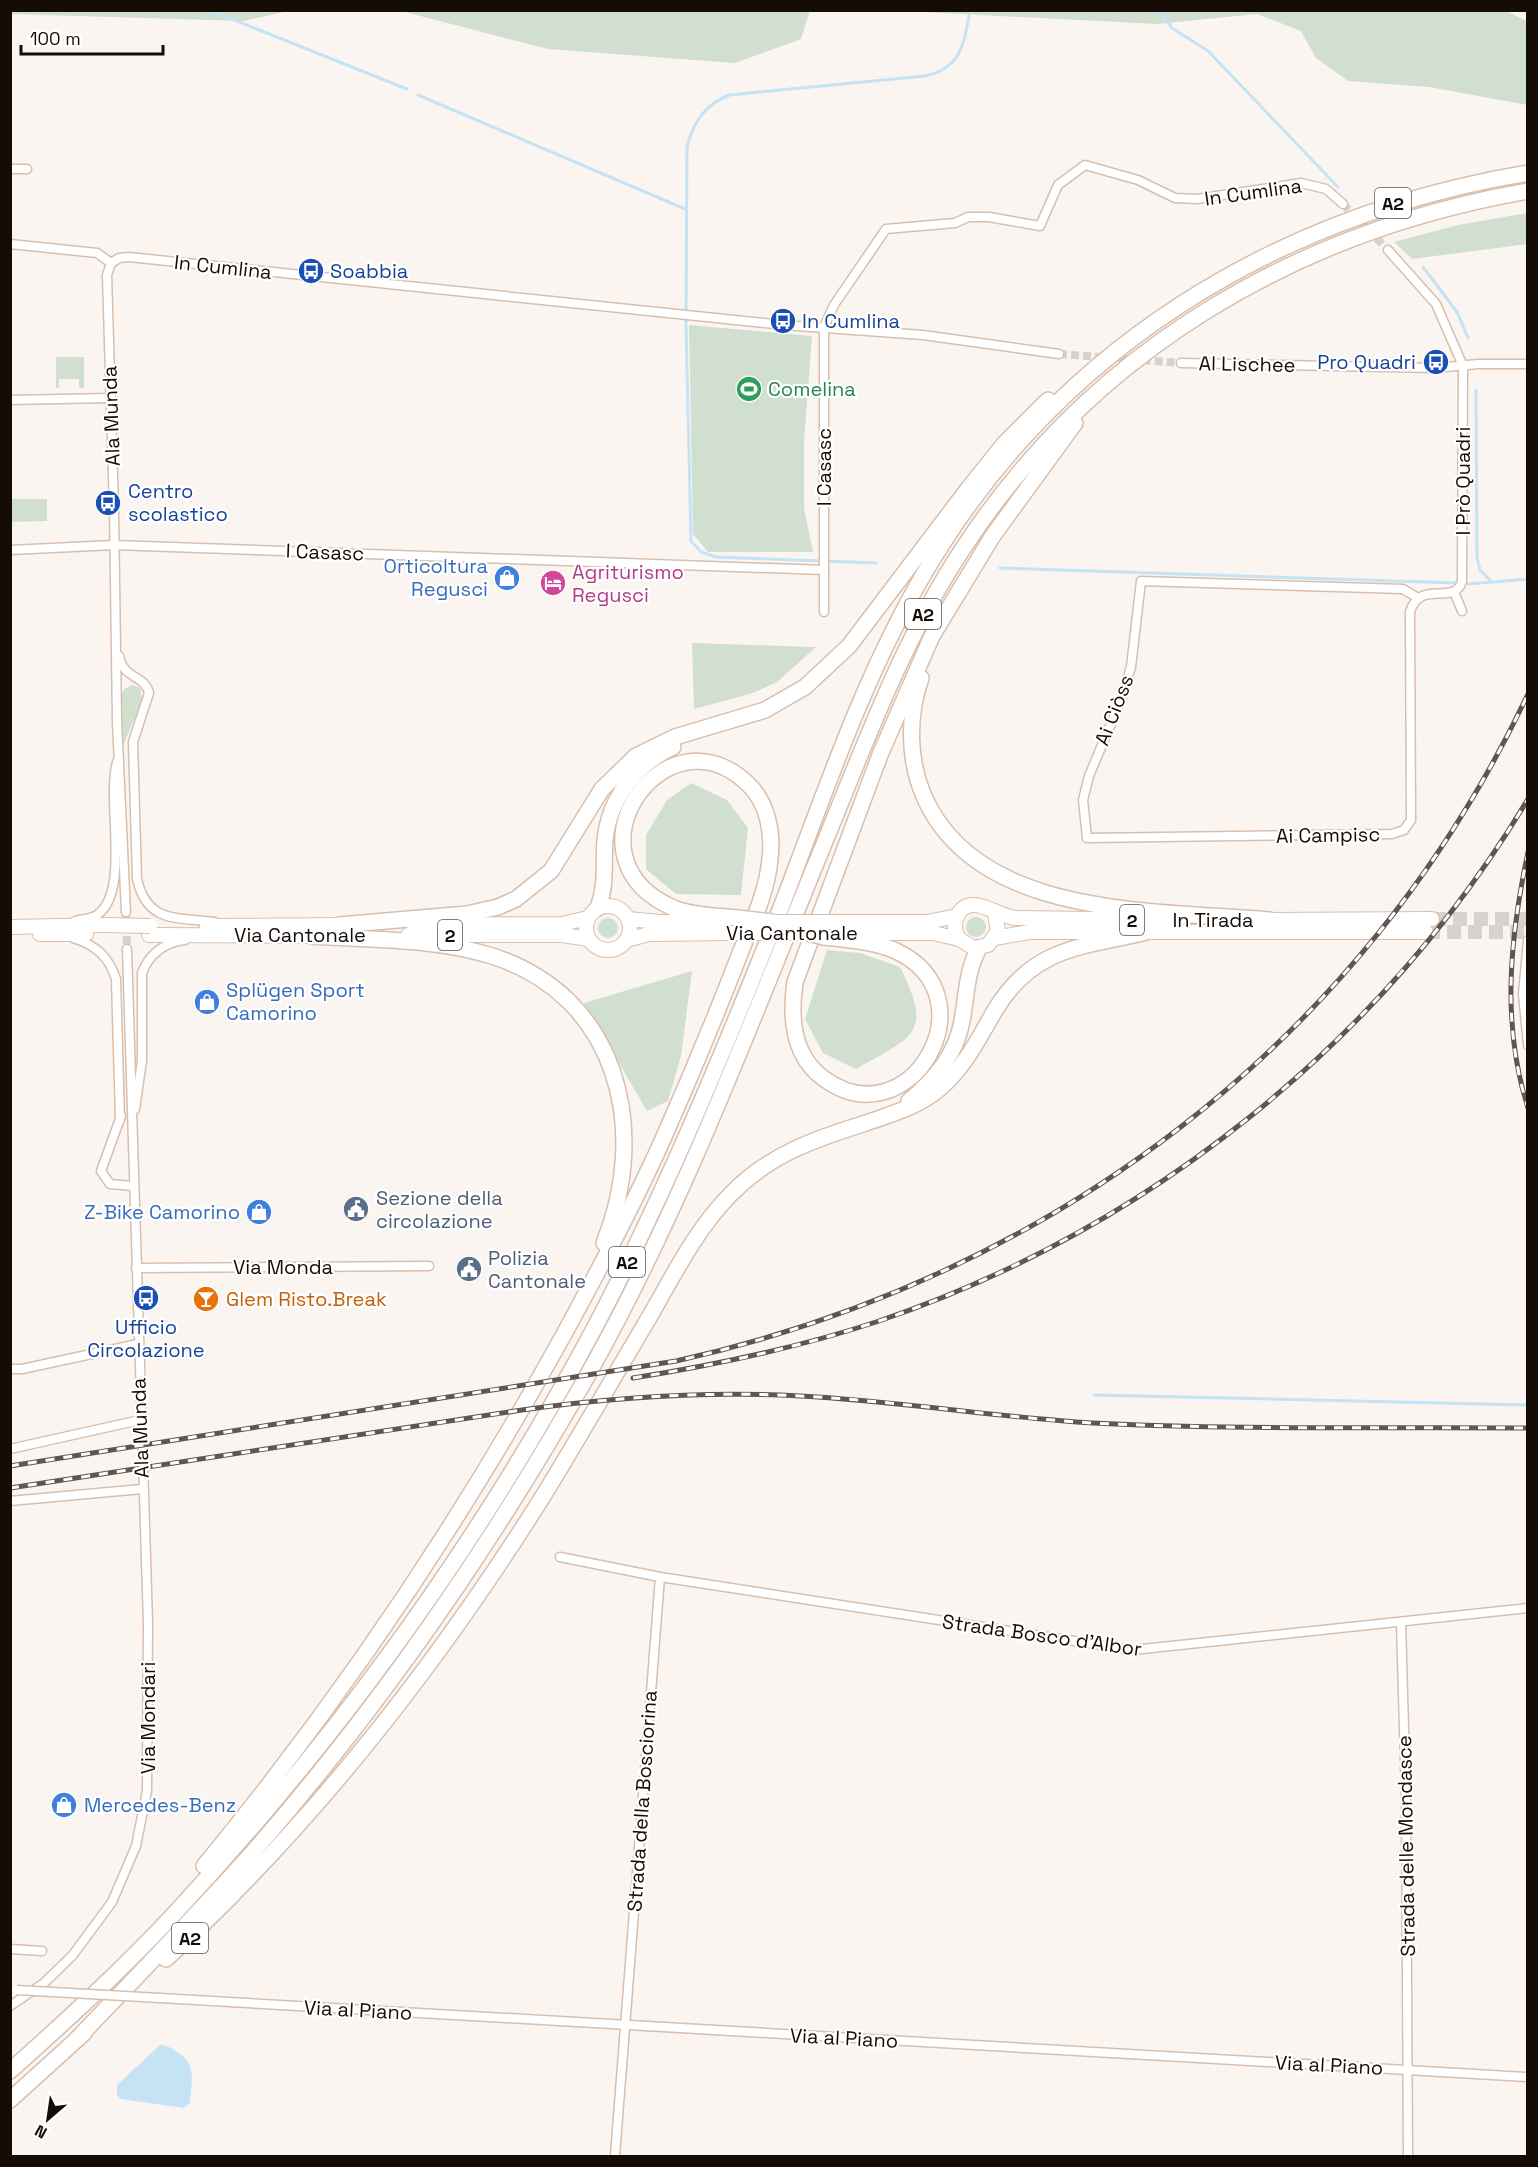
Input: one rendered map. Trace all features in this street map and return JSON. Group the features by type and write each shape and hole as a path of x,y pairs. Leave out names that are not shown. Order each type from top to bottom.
{"highway":[{"name":"A2","path":"593,913 605,887 608,823 627,784 644,765 660,754 784,701 827,669 872,618 1004,444 1055,394 1094,370 1184,302 1251,262 1306,235 1359,214 1432,192 1527,173"},
{"name":"A2","path":"77,2039 214,1894 335,1752 443,1607 524,1483 602,1349 686,1179 743,1047 882,701 920,620 966,543 1008,486 1056,432 1107,385 1146,352 1199,315 1300,259 1359,235 1427,213 1527,191"},
{"name":"A2","path":"13,2068 152,1937 273,1802 380,1666 500,1490 594,1328 674,1167 743,1003 847,733 899,619 936,554 980,491 1023,440 1094,370"},
{"name":"A2","path":"807,933 827,931 896,951 915,964 929,980 940,1010 937,1040 922,1069 901,1084 881,1092 863,1093 844,1089 826,1081 802,1054 794,1033 792,1008 795,982 807,945 900,706 942,618 992,537 1083,413 1107,385"},
{"name":"A2","path":"942,618 916,694 912,748 917,776 925,799 943,830 959,848 999,876 1059,897 1112,906 1270,920"},
{"name":"A2","path":"339,925 467,914 498,907 516,899 551,871 602,789 628,762 645,750 675,737 731,722"},
{"name":"A2","path":"13,2068 32,2043 103,1976 196,1876 330,1704 465,1503 574,1317 624,1221 670,1124 733,971 768,871 769,826 764,807 750,786 731,771 710,764 690,763 667,769 645,784 630,805 623,834 629,864 646,890 671,906 736,924 772,922"},
{"name":"A2","path":"10,2100 180,1946 250,1877 331,1789 409,1693 473,1603 528,1519 689,1250 724,1201 751,1176 780,1155 812,1140 886,1116 931,1096 952,1077 969,1055 1002,1000 1031,968 1069,948 1143,933"},
{"name":"A2","path":"312,936 450,947 492,956 516,965 550,985 588,1023 608,1057 619,1092 623,1117 624,1152 618,1195 609,1229 574,1317"},
{"name":"A2","path":"886,1116 909,1101 931,1081 952,1052 962,1021 967,978 979,948"}],"main road":[{"path":"973,904 985,906 994,913 999,927 995,938 988,945 979,948 969,947 959,939 955,926 957,916 965,908 973,904"},
{"path":"615,907 628,919 630,928 626,940 617,948 609,950 597,947 589,939 585,928 593,913 615,907"},
{"name":"Via Cantonale","path":"245,931 339,925 562,924 593,913"},
{"name":"In Tirada","path":"994,913 1035,919 1270,920 1429,926 1143,933"},
{"name":"Via Cantonale","path":"827,931 927,922 957,916"},
{"name":"Via Cantonale","path":"628,919 736,924 807,933"},
{"name":"Via Cantonale","path":"772,922 827,931 933,933 959,939"},
{"name":"Via Cantonale","path":"626,940 649,934 736,924"},
{"name":"Via Cantonale","path":"10,927 245,931 312,936 562,935 589,939"},
{"name":"Via Cantonale","path":"10,933 59,929"},
{"name":"2","path":"995,938 1019,932 1143,933"}],"street":[{"name":"In Cumlina","path":"111,263 119,258 129,257 686,315 824,327 834,305 886,229 955,223 968,217 989,217 1040,226 1058,185 1082,165 1097,167 1138,180 1181,199 1197,199 1302,183 1326,189 1343,204"},
{"path":"10,169 27,169"},
{"path":"10,244 97,253 111,263"},
{"path":"1388,250 1436,304 1462,366"},
{"name":"Ala Munda","path":"59,929 99,914 111,897 116,875 113,784 118,759 117,642 107,275 111,263"},
{"path":"824,327 923,335 1059,354"},
{"name":"I Casasc","path":"824,327 824,612"},
{"name":"Al Lischee","path":"1181,363 1436,368 1527,364"},
{"name":"I Prò Quadri","path":"1454,592 1462,581 1462,366"},
{"path":"10,400 110,399"},
{"name":"I Casasc","path":"10,550 114,545 824,568"},
{"name":"Ai Ciòss","path":"1087,838 1083,800 1089,776 1121,700 1131,667 1141,581 1403,589 1418,598"},
{"path":"1418,598 1430,593 1454,592 1462,611"},
{"name":"Ai Campisc","path":"1087,838 1392,834 1404,830 1412,814 1410,618 1412,608 1418,598"},
{"name":"Ala Munda","path":"117,642 123,669 145,684 149,693 133,742 124,761 122,774 126,912"},
{"path":"117,692 126,680 136,679"},
{"name":"Ala Munda","path":"133,742 137,879 144,899 152,908 168,917 245,931"},
{"name":"Ala Munda","path":"118,759 122,774"},
{"name":"Ala Munda","path":"59,929 93,946 111,963 116,979 120,1120"},
{"name":"Ala Munda","path":"132,1124 142,1061 140,981 147,962 159,949 179,940 245,931"},
{"path":"1527,940 1523,1002 1527,1045"},
{"name":"Ala Munda","path":"127,950 142,1489"},
{"name":"Ala Munda","path":"130,1080 120,1120 102,1163 101,1171 110,1184 134,1186"},
{"name":"Via Monda","path":"136,1268 429,1266"},
{"path":"10,1369 22,1369 138,1344"},
{"path":"10,1449 140,1420"},
{"path":"10,1501 142,1489"},
{"name":"Via Mondari","path":"10,2006 44,1983 92,1933 122,1882 141,1828 149,1755 148,1623 142,1489"},
{"name":"Strada Bosco d'Albor","path":"560,1557 660,1577 1133,1650 1527,1608"},
{"name":"Strada della Bosciorina","path":"615,2157 660,1577"},
{"name":"Strada delle Mondasce","path":"1401,1623 1406,1799 1408,2157"},
{"path":"10,1949 42,1951"},
{"name":"Via al Piano","path":"14,1990 1527,2076"}],"green space":[{"path":"11,10 288,11 244,21 11,14"},
{"path":"401,11 810,11 801,39 735,63 548,49"},
{"path":"904,11 1506,11 1527,21 1527,105 1429,87 1348,81 1316,58 1301,31 1257,14 1156,24"},
{"path":"1527,213 1527,244 1412,259 1394,242 1458,225"},
{"name":"Comelina","path":"689,325 812,336 804,441 804,508 813,552 708,552 693,534"},
{"path":"56,357 84,357 84,388 79,388 79,379 59,379 59,388 56,388"},
{"path":"11,499 47,499 47,521 11,522"},
{"path":"692,643 816,647 777,682 753,693 694,709"},
{"path":"133,685 140,688 142,701 123,746 121,697 124,689"},
{"path":"691,783 727,800 748,828 741,895 676,894 646,869 646,835 667,800"},
{"path":"976,917 983,920 986,927 983,934 976,937 969,934 966,927 969,920"},
{"path":"608,918 615,921 618,928 615,935 608,938 601,935 598,928 601,921"},
{"path":"827,950 860,953 900,967 915,1007 916,1020 912,1031 904,1040 856,1069 823,1053 805,1019"},
{"path":"692,971 681,1056 668,1101 647,1111 584,1003"}],"water":[{"path":"160,2045 167,2046 184,2057 191,2068 190,2103 184,2108 121,2099 117,2095 117,2085"}],"waterway":[{"path":"28,10 74,10"},
{"path":"209,10 407,89"},
{"path":"876,563 716,557 701,552 691,541 686,325 687,147 701,115 713,104 729,95 925,76 937,72 947,67 959,52 966,33 970,10"},
{"path":"1159,10 1172,28 1208,51 1338,187"},
{"path":"418,95 685,209"},
{"path":"1423,267 1457,312 1468,338"},
{"path":"1476,390 1477,558 1480,570 1490,580"},
{"path":"1000,568 1456,583"},
{"path":"1468,584 1528,579"},
{"path":"1094,1395 1528,1405"}],"tunnel":[{"path":"1343,204 1388,250"},
{"path":"1059,354 1181,363"},
{"path":"126,912 127,949"},
{"path":"1432,919 1528,919"},
{"path":"1426,932 1528,932"}],"railway":[{"path":"10,1466 676,1361 813,1323 944,1271 1066,1206 1180,1127 1285,1037 1378,934 1459,819 1528,694"},
{"path":"633,1378 756,1355 876,1322 976,1283 1071,1236 1162,1181 1248,1118 1328,1048 1402,971 1469,888 1528,799"},
{"path":"1528,852 1517,916 1511,980 1514,1045 1528,1108"},
{"path":"10,1488 522,1410 626,1399 696,1395 837,1398 1092,1423 1255,1427 1528,1428"}],"place":[{"name":"Soabbia","path":"311,271"},
{"name":"In Cumlina","path":"783,321"},
{"name":"Pro Quadri","path":"1436,362"},
{"name":"Comelina","path":"749,389"},
{"name":"Centro scolastico","path":"108,503"},
{"name":"Orticoltura Regusci","path":"507,578"},
{"name":"Agriturismo Regusci","path":"553,583"},
{"name":"Splügen Sport Camorino","path":"207,1002"},
{"name":"Sezione della circolazione","path":"356,1209"},
{"name":"Z-Bike Camorino","path":"259,1212"},
{"name":"Polizia Cantonale","path":"469,1269"},
{"name":"Ufficio Circolazione","path":"146,1298"},
{"name":"Glem Risto.Break","path":"206,1299"},
{"name":"Mercedes-Benz","path":"64,1805"}]}
